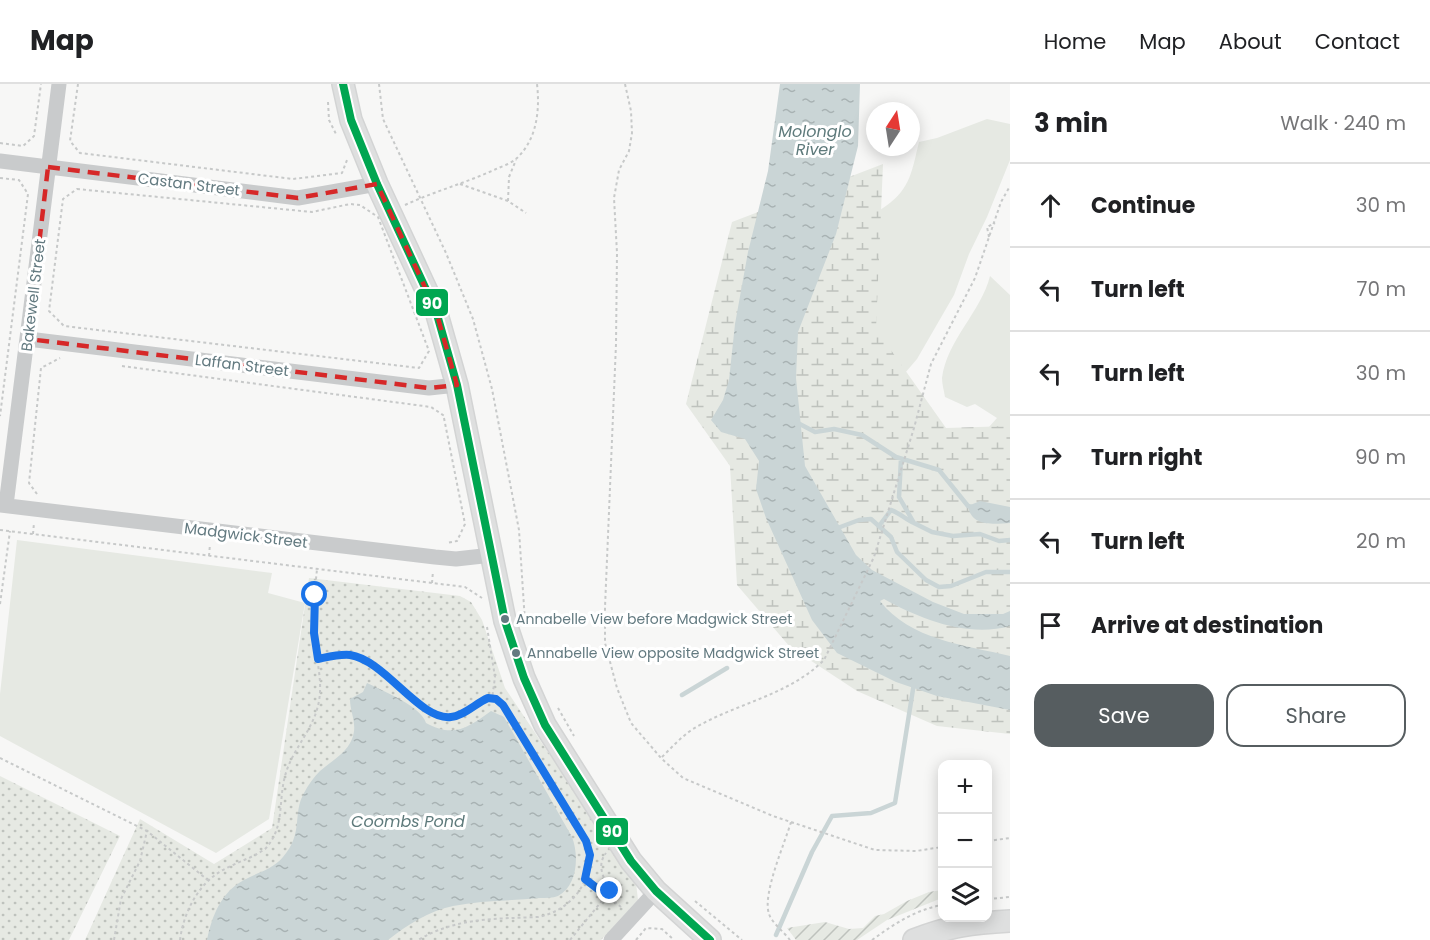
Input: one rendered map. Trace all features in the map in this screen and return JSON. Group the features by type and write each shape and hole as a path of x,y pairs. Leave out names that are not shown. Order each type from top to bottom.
{"street":[{"name":"Bakewell Street","path":"3,505 28,339 59,84"},
{"path":"335,90 351,120 377,184 384,215 436,311 457,385 506,621 524,678 545,725 631,861 656,891 710,940"},
{"name":"Castan Street","path":"0,161 298,198 377,184"},
{"name":"Laffan Street","path":"28,339 429,388 457,385"},
{"name":"Madgwick Street","path":"3,505 435,557 456,559 492,555"},
{"path":"611,940 656,891"},
{"path":"914,940 937,931 966,924 1010,921"}],"path":[{"path":"0,143 24,146 34,136 41,84"},
{"path":"78,84 70,141 80,153 293,179 342,173 348,156"},
{"path":"379,84 382,118 446,254 473,319 492,389 519,530 525,626"},
{"path":"508,201 509,177 538,120 537,84"},
{"path":"625,84 631,111 632,133 629,151 619,170 614,198 617,253 616,321 605,643 617,688 631,723 683,778 791,822 875,850 938,847"},
{"path":"335,90 329,120 339,138"},
{"path":"384,215 429,351 419,368 64,326 49,311 63,199 77,189 312,212 350,204 360,205 384,215 516,160"},
{"path":"0,178 19,180 28,194 0,416"},
{"path":"460,184 508,201 526,213"},
{"path":"662,758 675,743 693,730 781,690 812,672 824,660 873,557 914,428 931,364 975,278 1010,186"},
{"path":"989,238 987,227 994,223"},
{"path":"38,496 29,483 41,368 58,358 69,360"},
{"path":"116,366 431,407 444,418 465,524 457,541 436,544"},
{"path":"0,530 465,587 483,599"},
{"path":"0,604 10,531"},
{"path":"180,940 190,906 209,881 225,870 258,854 271,843 279,827 285,773 310,728 319,701 321,680 313,627 316,569"},
{"path":"487,621 495,677 492,699"},
{"path":"318,659 348,655 363,659 429,711 442,717 455,717 488,698 500,702 506,708 586,841 590,855 585,879 576,897 556,912 538,917 474,920 451,926 418,940"},
{"path":"557,706 574,735"},
{"path":"0,758 147,831 209,881"},
{"path":"790,940 769,914 768,897 791,822"},
{"path":"114,940 121,899 140,861 147,831"},
{"path":"992,840 1010,838"},
{"path":"570,940 610,891 600,870 603,857 608,851"},
{"path":"585,879 607,896"},
{"path":"690,897 742,940"},
{"path":"992,899 1010,897"},
{"path":"872,940 901,919 938,905"},
{"path":"636,940 646,928 662,929 674,940"}],"highlighted area":[{"path":"48,167 298,198 377,184 436,311 457,385 429,388 28,339"}],"green space":[{"path":"987,119 1010,124 1010,160 969,254 954,295 917,359 905,373 818,347 880,210 898,196 908,181 916,156 920,156 920,142 937,138"},
{"path":"883,164 876,329 946,428 1010,426 1010,734 937,726 857,691 790,647 737,585 730,466 686,404 732,222"},
{"path":"990,276 1010,295 1010,494 989,427 997,418 975,404 967,407 945,397 942,380 950,351 986,289"},
{"path":"17,540 272,573 268,593 305,603 269,819 216,853 0,736 0,694"},
{"path":"309,578 460,596 471,602 482,620 505,688 636,883 638,900 601,940 85,940 140,819 214,864 272,828"},
{"path":"0,776 120,836 69,940 0,940"},
{"path":"938,891 938,900 887,920 857,940 796,940 787,928 825,922 849,929 863,928 875,916 884,914 929,892"}],"water":[{"name":"Molonglo River","path":"780,84 860,84 858,146 836,234 798,332 796,378 805,466 856,555 872,570 933,602 964,614 1003,614 1010,611 1010,626 978,630 945,624 913,613 884,599 880,601 892,614 922,633 1010,656 1010,710 937,696 896,682 837,653 812,620 766,518 756,489 759,461 745,439 721,432 711,420 723,400 729,380 735,324 748,252 768,171"},
{"path":"980,501 1010,507 1010,523 997,524 978,521 970,513 968,506"},
{"name":"Coombs Pond","path":"367,683 409,705 423,717 426,723 444,730 460,729 491,711 504,717 572,837 576,861 570,885 554,897 475,903 444,908 419,919 388,940 207,940 215,914 229,891 244,880 274,865 289,848 296,832 301,801 309,784 318,773 342,753 352,739 354,723 350,699 363,692"}],"waterway":[{"path":"794,421 815,432 834,429 862,435 896,457 939,470 968,506 972,507"},
{"path":"901,459 899,497 914,523 932,532 953,536 980,534 999,541 1010,540"},
{"path":"879,526 891,510 914,523"},
{"path":"835,529 859,520 871,519 891,537 897,552 926,580 939,587 951,586 986,572 1010,572"},
{"path":"682,695 727,668"},
{"path":"776,935 812,852 832,816 871,813 895,803 914,683"}],"transit line":[{"name":"90","path":"343,84 351,120 377,184 436,311 457,385 505,621 524,678 545,725 631,861 656,891 710,940"}],"place":[{"name":"Annabelle View before Madgwick Street","path":"505,619"},
{"name":"Annabelle View opposite Madgwick Street","path":"516,653"}],"route":[{"path":"315,595 313,620 318,659 348,655 363,659 436,716 455,717 488,698 496,699 506,708 586,841 590,862 585,879 607,896 610,891"}]}
